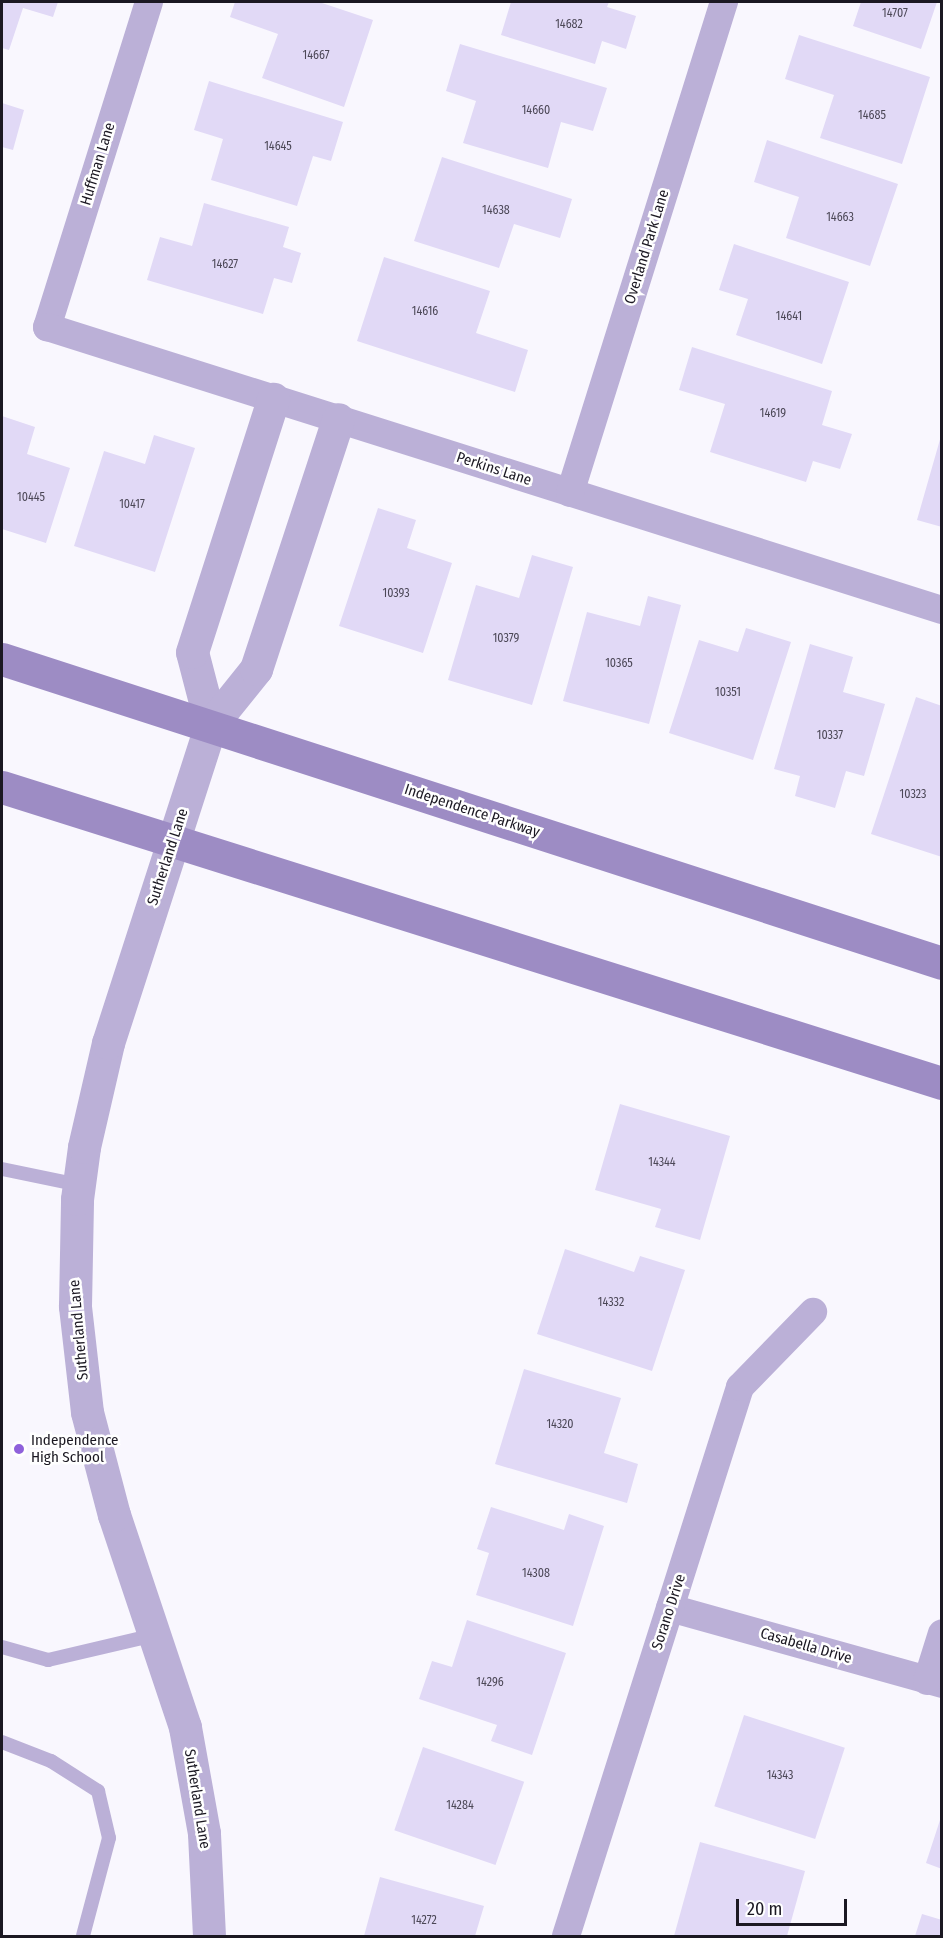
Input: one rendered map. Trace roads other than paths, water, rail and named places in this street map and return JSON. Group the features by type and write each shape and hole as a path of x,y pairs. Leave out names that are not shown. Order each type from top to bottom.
{"main road":[{"name":"Independence Parkway","path":"2,659 942,963"},
{"path":"2,787 942,1083"}],"street":[{"name":"Huffman Lane","path":"47,327 149,2"},
{"name":"Overland Park Lane","path":"570,493 724,2"},
{"name":"Perkins Lane","path":"47,327 942,610"},
{"path":"211,725 192,652 273,399"},
{"name":"Sutherland Lane","path":"209,1936 209,1887 196,1780 155,1635 111,1505 87,1412 75,1306 79,1185 108,1042 211,725 256,669 338,419"},
{"name":"Sorano Drive","path":"566,1936 740,1387 813,1312"},
{"name":"Casabella Drive","path":"670,1608 934,1682"},
{"path":"934,1682 942,1633"}],"lane":[{"path":"2,1169 79,1185"},
{"path":"2,1647 48,1660 155,1635"},
{"path":"2,1742 51,1761 98,1791 109,1838 83,1936"}],"place":[{"name":"Independence High School","path":"19,1449"}]}
